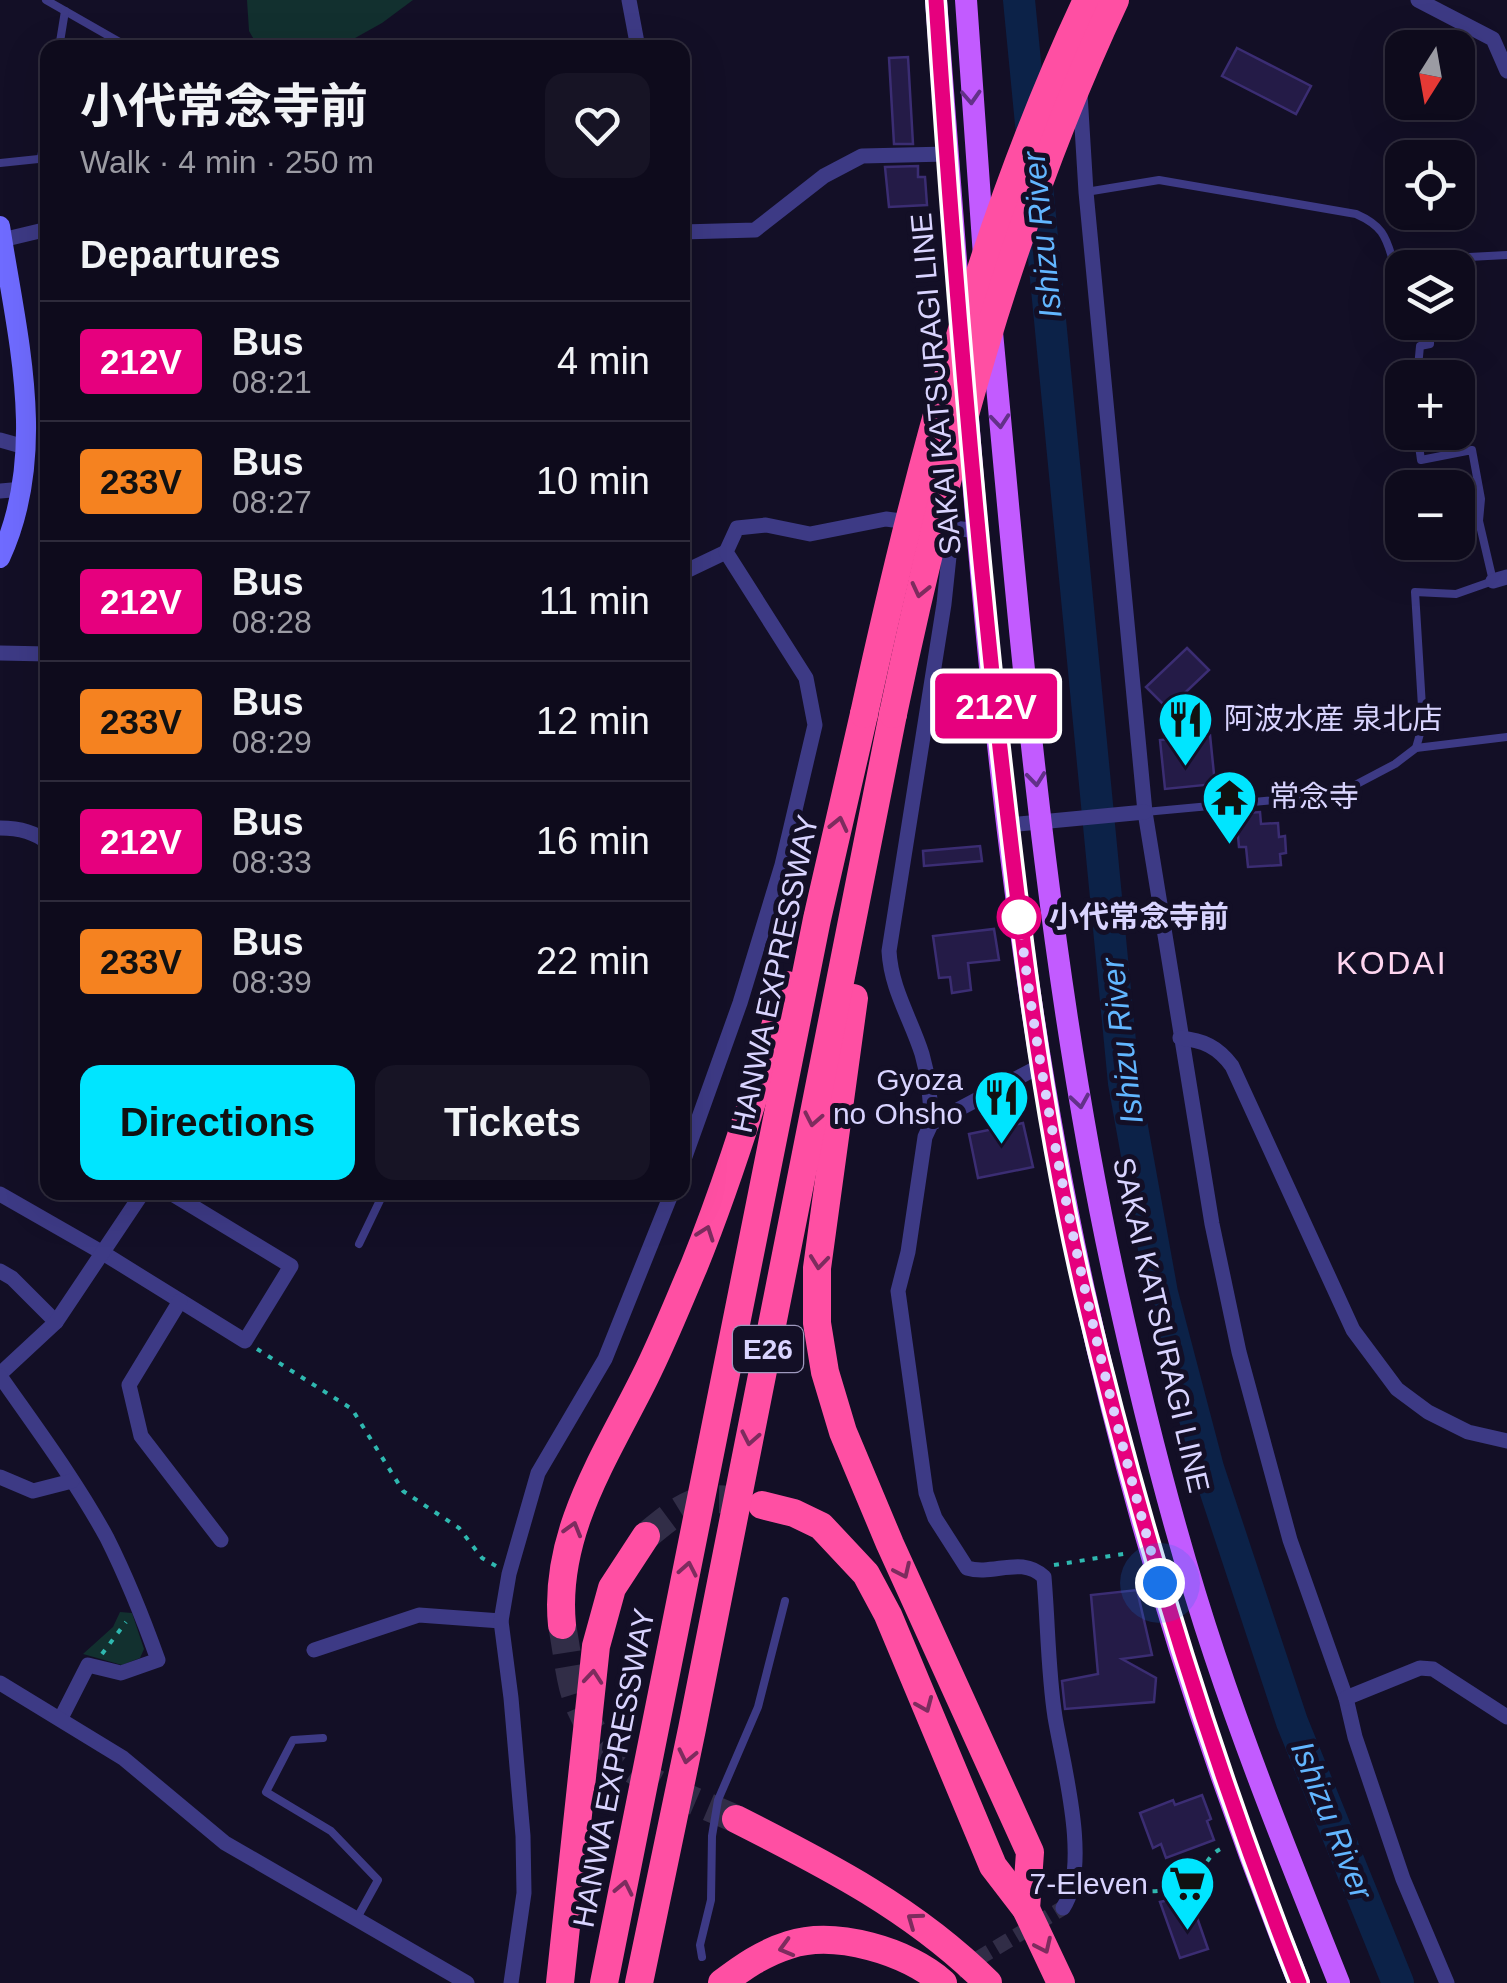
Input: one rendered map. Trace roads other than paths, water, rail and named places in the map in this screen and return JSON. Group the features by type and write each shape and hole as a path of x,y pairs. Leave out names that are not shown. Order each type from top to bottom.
{"highway":[{"name":"HANWA EXPRESSWAY","path":"604,1983 817,919 892,585 954,358 1023,147 1087,0"},
{"name":"E26","path":"639,1983 919,590 978,370 1050,152 1115,0"},
{"path":"893,714 817,1268 816,1324 843,1432 1030,1852 1026,1909"},
{"path":"562,1625 559,1595 578,1512 646,1376 695,1264 754,1100 790,977 817,919"},
{"path":"762,1505 794,1513 821,1526 866,1574 888,1615 993,1866 1026,1909 1061,1983"},
{"path":"560,1983 596,1646 612,1588 646,1536"},
{"path":"736,1819 855,1880 897,1907 958,1954 988,1983"},
{"path":"722,1983 752,1960 793,1943 845,1941 889,1952 943,1983"}],"main road":[{"name":"SAKAI KATSURAGI LINE","path":"936,0 977,531 1008,825 1042,1065 1084,1292 1151,1549 1241,1836 1299,1983"},
{"name":"SAKAI KATSURAGI LINE","path":"966,0 975,155 1051,822 1050,915 1085,1129 1116,1287 1148,1419 1214,1654 1338,1983"}],"street":[{"path":"629,0 636,40"},
{"path":"1074,0 1086,192 1140,812 1212,1224 1239,1352 1290,1540 1346,1698 1403,1879 1447,1983"},
{"path":"1418,0 1493,39 1507,70"},
{"path":"690,232 755,230 824,176 862,156 947,154"},
{"path":"0,558 23,489 26,447 25,385 1,233 40,229"},
{"path":"0,440 26,447"},
{"path":"0,491 23,489"},
{"path":"690,569 726,552 737,528 766,525 810,534 886,519 977,531"},
{"path":"952,528 944,604 889,951 890,975 921,1052 930,1088 931,1124 925,1137 908,1252 898,1291 926,1493 934,1518 967,1568 976,1571 1023,1565 1035,1568 1044,1578 1055,1716 1069,1777 1073,1882 1071,1896 1063,1908"},
{"path":"690,1141 740,1003 777,882 815,725 806,678 726,552"},
{"path":"0,652 40,654"},
{"path":"1008,825 1140,812"},
{"path":"0,828 17,828 40,837"},
{"path":"1180,1038 1208,1044 1232,1066 1353,1330 1398,1389 1428,1412 1468,1432 1507,1441"},
{"path":"931,1124 1042,1065"},
{"path":"0,1194 103,1252 244,1341 291,1266 181,1200"},
{"path":"62,1718 88,1665 121,1674 158,1660 106,1536 0,1375 56,1322 138,1200"},
{"path":"511,1983 524,1892 523,1836 501,1621 509,1574 538,1473 605,1359 669,1200"},
{"path":"0,1272 12,1278 56,1322"},
{"path":"180,1301 129,1385 142,1436 222,1540"},
{"path":"0,1477 33,1492 72,1481"},
{"path":"314,1650 418,1615 501,1621"},
{"path":"1346,1698 1420,1668 1433,1669 1507,1717"},
{"path":"0,1684 123,1758 224,1843 457,1981"}],"lane":[{"path":"46,0 116,40"},
{"path":"60,40 64,11"},
{"path":"0,164 40,159"},
{"path":"1086,192 1159,180 1356,214 1375,222 1385,232 1390,250"},
{"path":"1475,259 1507,255"},
{"path":"1419,360 1420,346 1430,344 1430,340"},
{"path":"1416,748 1423,723 1414,592 1456,594 1500,579 1479,520 1481,499 1472,450 1421,460 1420,450"},
{"path":"1140,812 1338,794 1395,764 1416,748 1507,737"},
{"path":"359,1244 381,1200"},
{"path":"702,1957 700,1945 711,1900 712,1836 718,1800 758,1708 785,1601"},
{"path":"323,1738 293,1740 266,1792 331,1831 378,1880 356,1919"}],"waterway":[{"name":"Ishizu River","path":"1019,0 1124,1083 1162,1293 1208,1468 1292,1722 1398,1983"}],"tunnel":[{"path":"646,1536 697,1502 722,1499 757,1504"},
{"path":"562,1625 573,1687 583,1715 598,1738 637,1772 736,1819"},
{"path":"937,1983 1063,1908"}],"place":[{"name":"阿波水産 泉北店","path":"1185,768"},
{"name":"常念寺","path":"1230,846"},
{"name":"小代常念寺前","path":"1019,917"},
{"name":"Gyoza no Ohsho","path":"1002,1146"},
{"name":"7-Eleven","path":"1187,1933"}],"district":[{"name":"KODAI","path":"1392,963"}]}
